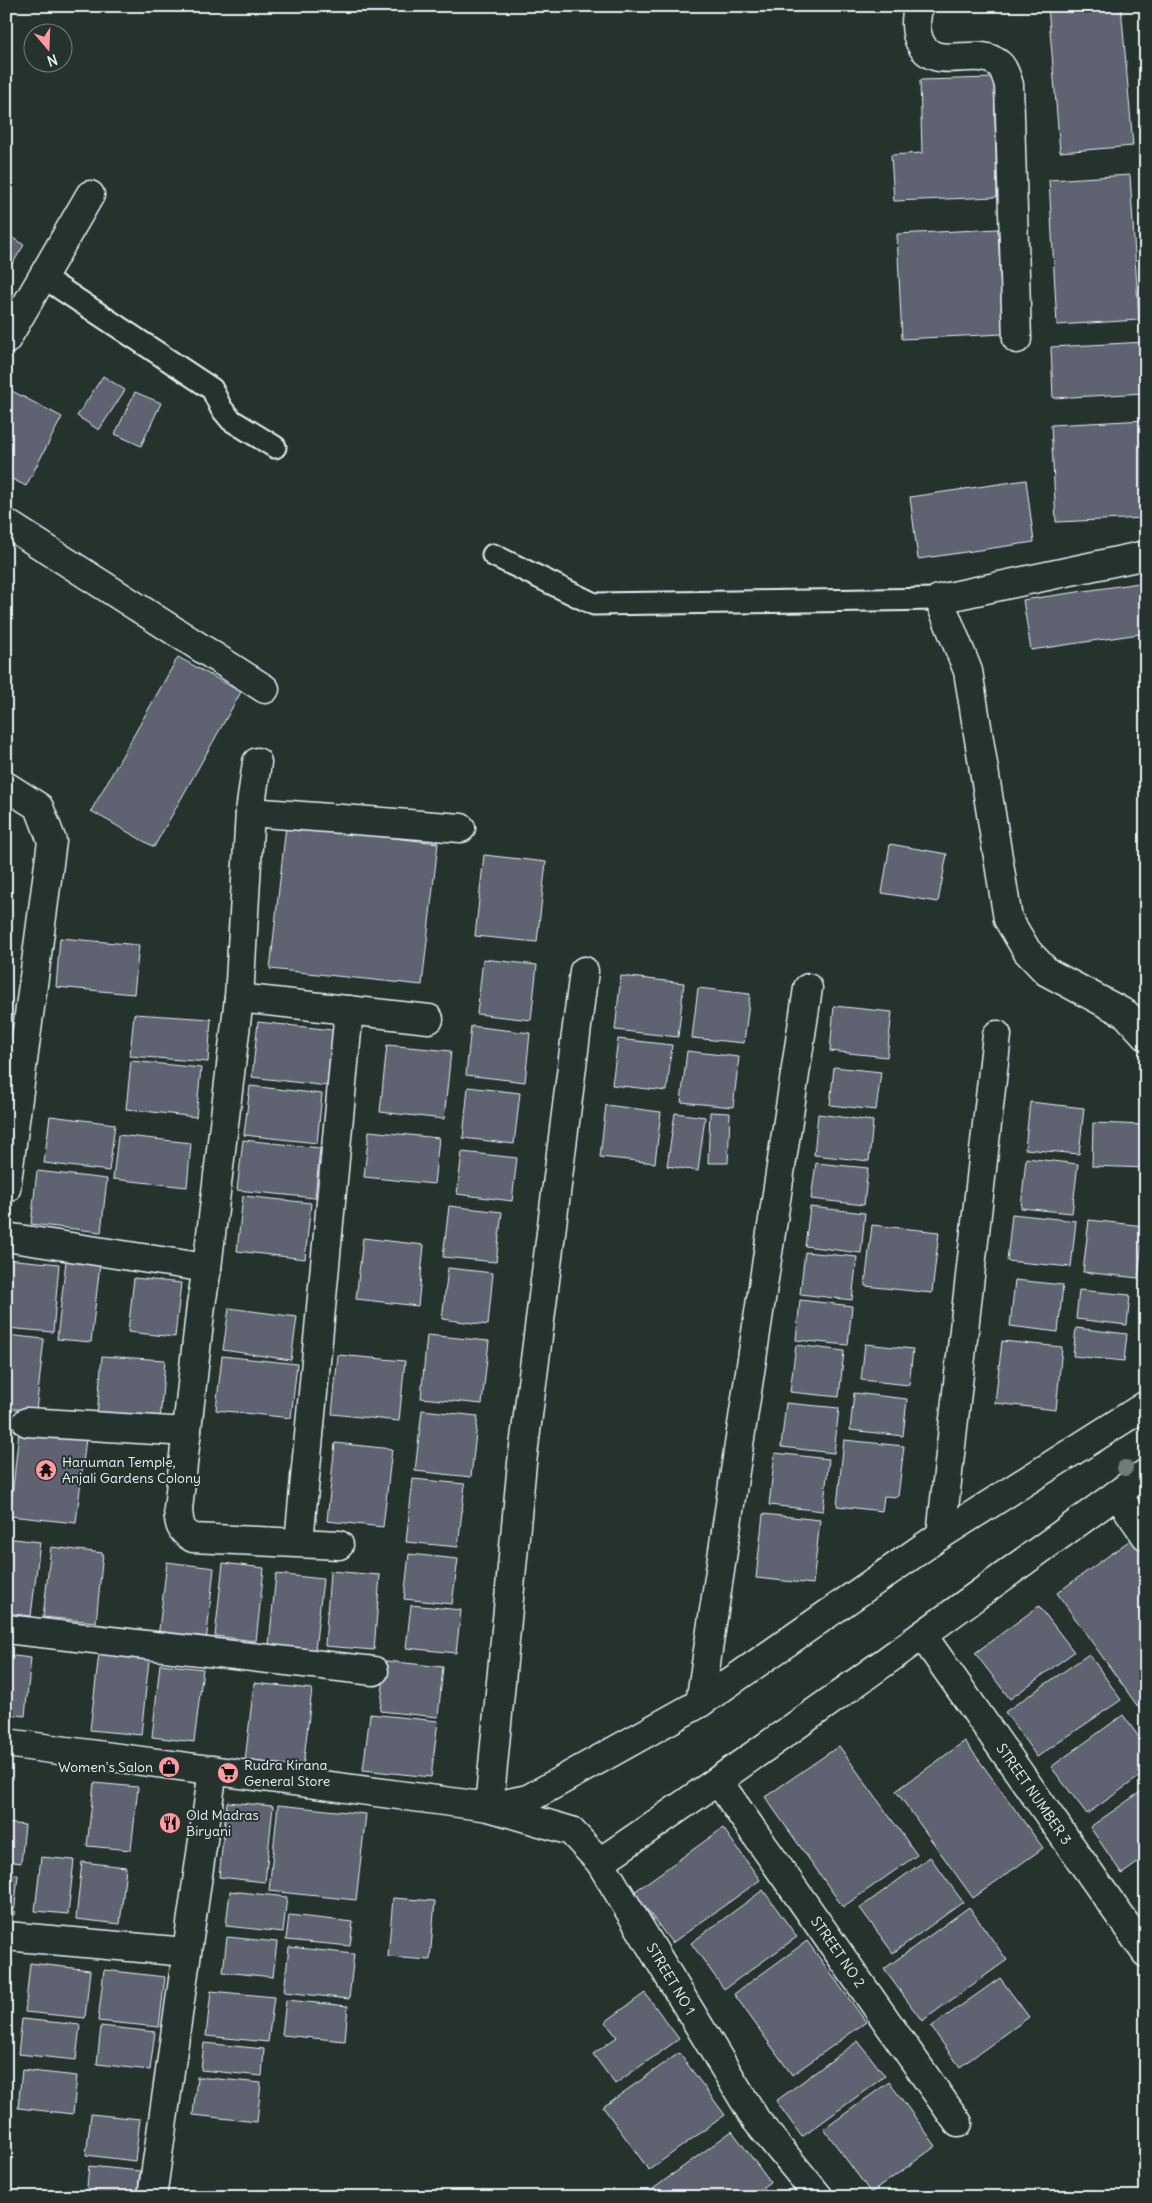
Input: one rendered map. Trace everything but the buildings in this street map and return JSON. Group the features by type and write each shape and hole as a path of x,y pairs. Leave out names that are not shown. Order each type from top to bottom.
{"street":[{"path":"919,6 916,14 916,32 923,49 932,57 988,58 1001,65 1009,85 1017,339"},
{"path":"6,340 90,195"},
{"path":"6,523 264,689"},
{"path":"1146,555 939,599 968,671 1008,919 1027,951 1047,972 1126,1014 1146,1036"},
{"path":"258,762 250,812 239,998 178,1509 183,1532 192,1538 340,1545"},
{"path":"6,786 39,807 52,841 6,1189"},
{"path":"250,812 461,828"},
{"path":"489,1807 522,1463 584,971"},
{"path":"700,1703 808,988"},
{"path":"239,998 429,1019"},
{"path":"299,1542 349,1010"},
{"path":"941,1536 997,1035"},
{"path":"6,1237 207,1268"},
{"path":"6,1743 489,1807 528,1799 700,1703 941,1536 1146,1405"},
{"path":"26,1422 187,1432"},
{"path":"600,1862 923,1636 1146,1473"},
{"path":"1117,1494 1146,1536"},
{"path":"6,1629 374,1671"},
{"name":"STREET NUMBER 3","path":"923,1636 1146,1953"},
{"path":"152,2197 213,1770"},
{"name":"STREET NO 2","path":"718,1781 958,2123"},
{"name":"STREET NO 1","path":"489,1807 571,1831 600,1862 756,2120 820,2197"},
{"path":"6,1936 186,1952"}],"lane":[{"path":"43,277 212,389 221,408 231,420 275,447"},
{"path":"492,555 594,604 939,599"}],"place":[{"name":"Hanuman Temple, Anjali Gardens Colony","path":"46,1470"},
{"name":"Women's Salon","path":"169,1767"},
{"name":"Rudra Kirana General Store","path":"228,1773"},
{"name":"Old Madras Biryani","path":"170,1823"}]}
